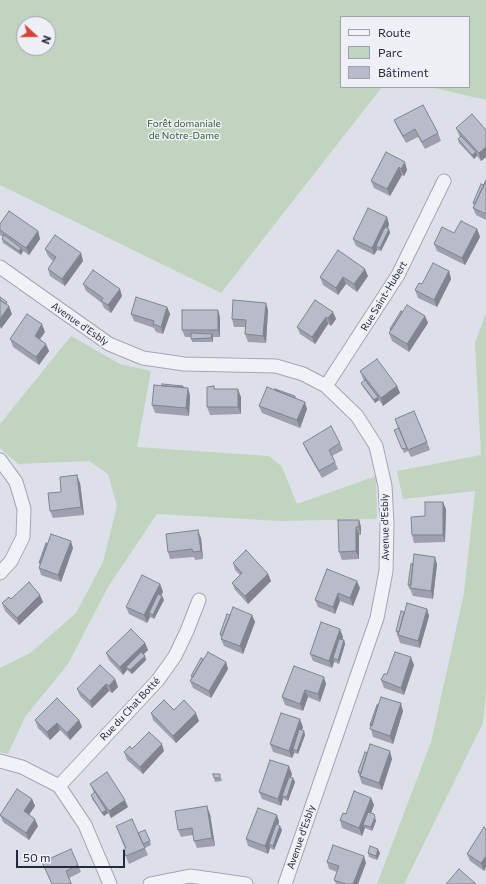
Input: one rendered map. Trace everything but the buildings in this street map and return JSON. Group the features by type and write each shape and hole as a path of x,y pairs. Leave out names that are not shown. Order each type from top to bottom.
{"street":[{"name":"Rue Saint-Hubert","path":"326,386 398,275 444,181"},
{"name":"Avenue d'Esbly","path":"0,268 109,344 143,358 184,364 276,366 303,374 326,386 357,416 376,446 385,486 387,523 386,571 377,618 285,884"},
{"path":"0,460 16,482 24,509 22,537 11,561 0,573"},
{"name":"Rue du Chat Botté","path":"58,786 158,680 175,656 199,600"},
{"path":"0,761 22,767 58,786 85,825 110,884"},
{"path":"150,884 191,880 246,884"}],"green space":[{"name":"Forêt domaniale de Notre-Dame","path":"0,0 486,0 486,100 434,88 470,88 470,16 340,16 340,88 381,88 221,293 0,185"},
{"path":"486,313 486,692 483,723 404,884 377,884 431,742 464,593 475,491 403,499 397,471 481,455 475,343"},
{"path":"71,336 120,364 151,371 137,447 269,456 282,467 297,504 376,476 377,519 280,521 157,514 108,587 68,664 25,717 8,754 0,752 0,668 30,653 76,613 103,562 117,506 108,474 89,461 18,464 0,448 0,424"}]}
